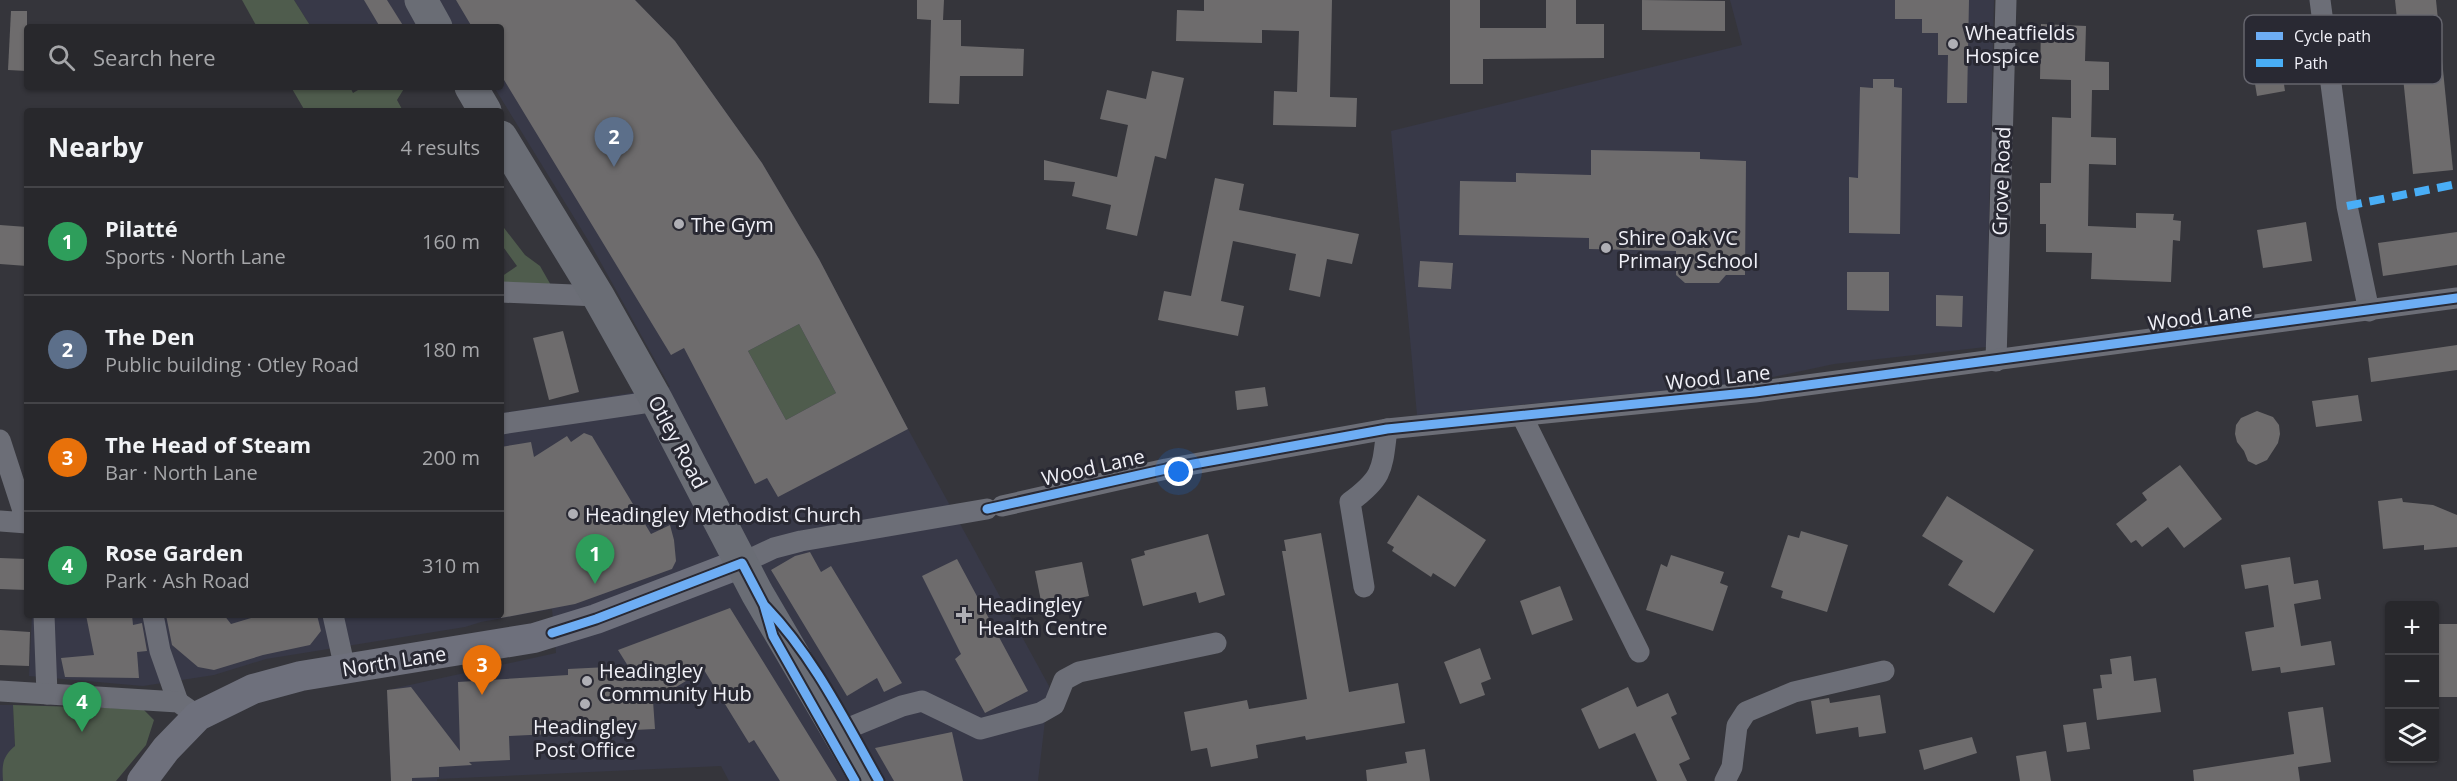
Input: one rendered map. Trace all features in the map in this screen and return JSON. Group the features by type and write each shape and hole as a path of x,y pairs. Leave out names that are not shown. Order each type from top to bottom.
{"highway":[{"path":"421,0 434,24"},
{"path":"473,90 483,108"},
{"name":"Otley Road","path":"504,142 598,296 657,401 772,621 867,781"}],"main road":[{"name":"North Lane","path":"142,781 166,749 188,709 274,682 534,638 596,619 742,563"}],"street":[{"name":"Grove Road","path":"1996,361 2006,0"},
{"path":"2320,0 2322,15"},
{"path":"2331,84 2347,206 2369,311"},
{"path":"504,292 598,296"},
{"name":"Wood Lane","path":"742,563 774,548 801,541 994,507 1166,469 1387,429 1755,392 2369,311 2457,297"},
{"path":"504,424 657,401"},
{"path":"1522,416 1639,652"},
{"path":"1364,587 1350,502 1376,481 1383,463 1387,429"},
{"path":"0,440 24,514"},
{"path":"0,521 24,523"},
{"path":"44,618 48,694"},
{"path":"154,618 160,651 188,709"},
{"path":"334,618 345,669"},
{"path":"839,732 902,706 922,701 949,712 964,723 980,729 1040,713 1054,705 1064,680 1079,672 1216,643"},
{"path":"1725,781 1732,767 1737,726 1746,712 1794,692 1884,671"},
{"path":"0,691 188,709"}],"shaded area":[{"path":"294,0 635,0 675,41 762,163 819,259 908,429 1049,686 1038,781 729,781 721,766 437,779 437,781 391,781 387,690 556,653 552,609 504,618 504,413 670,387 591,245 496,90 504,90 504,24 309,24"},
{"name":"Shire Oak VC Primary School","path":"1730,0 1994,0 1986,347 1834,364 1750,382 1417,415 1391,131 1742,45"},
{"path":"32,618 503,618 465,627 266,659 214,675 143,686 29,676"},
{"path":"0,705 13,705 15,746 3,781 0,781"}],"green space":[{"path":"242,0 294,0 309,24 255,24"},
{"path":"293,90 352,90 353,93 358,90 403,90 397,100 401,108 303,108"},
{"path":"504,228 525,255 540,266 552,287 504,285 504,275 517,266 504,248"},
{"path":"799,324 836,393 786,420 748,351"},
{"path":"13,705 143,709 154,720 146,745 116,781 3,781 4,762 15,746"}],"building":[{"path":"364,0 387,0 402,24 378,24"},
{"path":"456,0 635,0 675,41 762,163 819,259 908,429 778,497 767,478 755,484 684,348 671,355 504,80 504,24 470,24","holes":["799,324 836,393 786,420 748,351"]},
{"path":"917,0 944,0 943,20 961,20 961,46 1024,49 1023,76 960,76 959,104 929,103 931,20 917,19"},
{"path":"1204,0 1332,0 1330,97 1357,98 1356,127 1273,125 1274,91 1297,92 1299,31 1262,30 1262,43 1176,41 1177,10 1204,11"},
{"path":"1450,0 1480,0 1480,28 1546,28 1546,0 1576,0 1576,24 1604,24 1604,58 1483,59 1483,84 1450,84"},
{"path":"1642,0 1725,1 1725,31 1642,30"},
{"name":"Wheatfields Hospice","path":"1895,0 1969,0 1967,103 1947,103 1948,55 1938,55 1938,33 1922,33 1922,19 1895,19"},
{"path":"2395,0 2436,0 2438,15 2397,15"},
{"path":"11,11 27,11 27,24 24,24 24,71 8,70"},
{"path":"2041,24 2086,26 2085,61 2109,62 2109,90 2092,90 2091,137 2116,138 2116,165 2089,164 2088,226 2136,228 2136,213 2174,214 2173,220 2181,221 2180,241 2173,240 2171,282 2091,279 2092,253 2046,252 2046,224 2040,224 2040,183 2051,183 2052,117 2071,118 2071,80 2040,79"},
{"path":"2442,60 2453,170 2413,174 2404,84 2442,84"},
{"path":"1152,71 1184,78 1166,159 1155,156 1137,236 1106,229 1111,205 1072,196 1075,182 1044,180 1044,160 1117,177 1128,125 1100,119 1107,90 1146,99"},
{"path":"1873,79 1894,79 1894,87 1902,88 1900,234 1849,233 1849,177 1858,178 1860,87 1873,88"},
{"path":"2255,84 2284,84 2285,91 2257,96"},
{"path":"1591,150 1700,152 1700,159 1746,161 1745,275 1726,275 1719,283 1685,283 1676,275 1676,251 1589,249 1589,238 1459,235 1460,181 1516,182 1516,173 1591,175"},
{"path":"1215,178 1244,184 1239,210 1359,234 1352,264 1327,259 1320,297 1289,290 1296,254 1233,241 1221,301 1244,306 1238,336 1158,320 1164,291 1191,296"},
{"path":"2306,222 2312,261 2263,268 2257,230"},
{"path":"0,225 24,227 24,266 0,264"},
{"path":"2457,232 2457,265 2383,276 2378,243"},
{"path":"1420,261 1453,263 1451,289 1418,287"},
{"path":"1847,272 1889,272 1889,311 1847,310"},
{"path":"1936,295 1963,296 1962,327 1936,326"},
{"path":"563,331 579,392 549,400 533,338"},
{"path":"2457,345 2457,370 2371,382 2368,358"},
{"path":"1265,387 1268,406 1237,410 1235,391"},
{"path":"2358,395 2362,421 2316,427 2312,401"},
{"path":"2257,411 2273,417 2279,425 2280,434 2278,443 2267,460 2256,465 2248,461 2235,434 2236,425 2241,418"},
{"path":"584,433 592,436 651,534 670,525 676,561 672,569 575,604 504,617 504,446 531,442 534,457 567,436 571,442"},
{"path":"2180,465 2222,519 2184,548 2168,527 2142,547 2136,540 2131,543 2116,524 2147,500 2142,493"},
{"path":"1418,495 1486,540 1455,587 1433,573 1431,577 1392,551 1394,547 1387,543"},
{"path":"1947,496 2034,550 1994,613 1948,585 1963,561 1922,536"},
{"path":"2402,498 2403,502 2433,505 2457,515 2457,547 2424,550 2424,545 2383,549 2378,501"},
{"path":"1801,531 1848,545 1827,612 1781,598 1783,591 1771,587 1788,535 1799,538"},
{"path":"1321,533 1349,692 1398,683 1405,723 1306,740 1305,736 1256,745 1258,758 1211,767 1207,748 1191,751 1184,712 1247,700 1249,709 1307,699 1282,551 1286,551 1284,540"},
{"path":"1208,534 1225,595 1199,603 1196,592 1143,606 1131,559 1145,555 1144,551"},
{"path":"810,552 821,572 831,566 902,683 884,692 877,678 847,696 771,570 795,556"},
{"path":"1671,555 1724,572 1720,583 1728,586 1713,631 1646,610 1661,564 1667,567"},
{"path":"2290,557 2294,584 2318,580 2321,599 2294,604 2301,646 2331,641 2335,665 2281,673 2280,667 2252,671 2245,632 2274,627 2268,585 2245,589 2241,565"},
{"path":"0,558 24,559 24,590 0,589"},
{"name":"Headingley Health Centre","path":"957,559 1028,691 985,713 955,659 961,654 922,576"},
{"path":"1082,562 1089,596 1042,606 1035,571"},
{"path":"1560,586 1573,620 1532,635 1520,601"},
{"path":"730,608 837,781 780,781 754,740 749,743 704,670 653,701 655,729 509,736 510,760 469,762 472,765 439,767 439,777 391,781 387,690 411,687 460,751 458,682 568,675 568,669 628,666 618,650"},
{"path":"87,618 132,618 133,625 142,623 147,651 137,652 139,678 65,677 61,658 94,655"},
{"path":"167,618 226,618 231,624 251,618 318,618 321,631 310,645 263,655 214,670 198,667 172,645"},
{"path":"2439,624 2457,624 2457,697 2439,697"},
{"path":"0,630 30,632 29,666 0,665"},
{"path":"1480,648 1491,679 1481,683 1485,695 1460,704 1444,662"},
{"path":"2131,656 2134,681 2156,678 2161,712 2097,720 2093,689 2102,688 2100,675 2112,674 2110,659"},
{"path":"1628,687 1637,707 1668,693 1677,714 1671,717 1690,759 1679,764 1687,781 1657,781 1635,733 1599,749 1581,709"},
{"path":"1880,695 1886,733 1859,737 1858,727 1816,734 1811,701 1829,698 1830,703"},
{"path":"2323,707 2331,762 2298,767 2300,781 2194,781 2193,770 2294,754 2288,712"},
{"path":"2086,722 2090,749 2067,752 2063,725"},
{"path":"952,732 963,781 894,781 875,748"},
{"path":"1972,737 1977,753 1924,770 1919,750"},
{"path":"1425,749 1430,781 1367,781 1366,770 1407,763 1405,752"},
{"path":"2046,751 2051,781 2020,781 2016,756"}],"marked path":[{"path":"2347,206 2457,184"}],"cycle path":[{"path":"987,509 1166,469 1387,429 1755,392 2457,298"},
{"path":"552,633 596,619 742,563 764,605 773,636 855,781"},
{"path":"766,607 814,668 879,781"}],"place":[{"name":"Wheatfields Hospice","path":"1953,44"},
{"name":"The Den","path":"614,167"},
{"name":"The Gym","path":"679,224"},
{"name":"Shire Oak VC Primary School","path":"1606,248"},
{"name":"Headingley Methodist Church","path":"573,514"},
{"name":"Pilatté","path":"595,584"},
{"name":"Headingley Health Centre","path":"964,615"},
{"name":"Headingley Community Hub","path":"587,681"},
{"name":"The Head of Steam","path":"482,695"},
{"name":"Headingley Post Office","path":"585,704"},
{"name":"Rose Garden","path":"82,732"}]}
